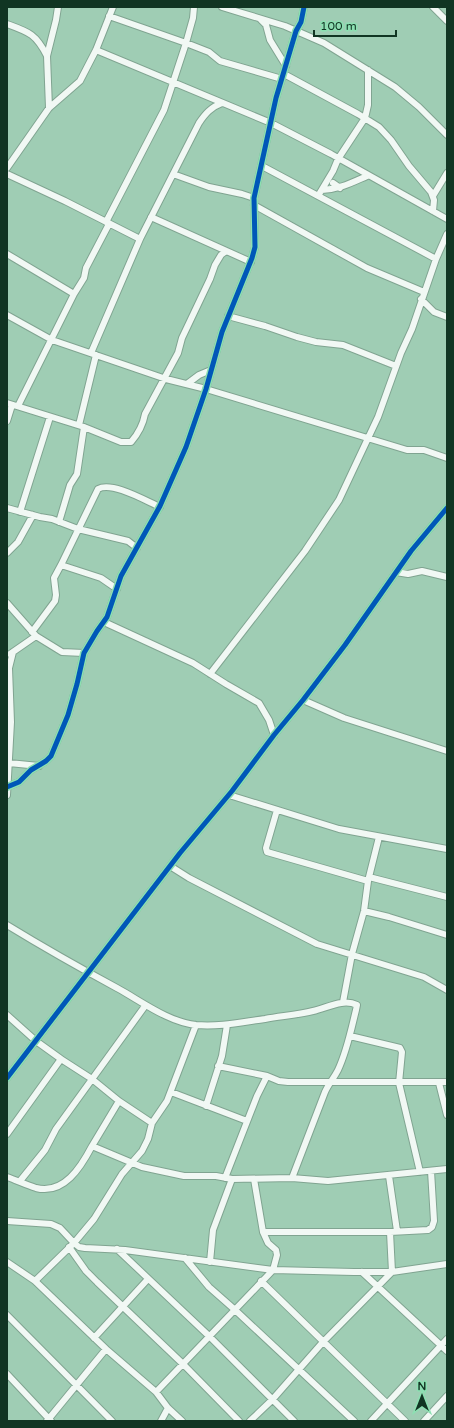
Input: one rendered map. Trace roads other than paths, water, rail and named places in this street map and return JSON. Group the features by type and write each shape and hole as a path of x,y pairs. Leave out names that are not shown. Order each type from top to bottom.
{"street":[{"path":"49,108 47,56 58,7"},
{"path":"7,168 49,108 80,81 96,50 112,7"},
{"path":"7,422 12,405 52,340 74,294 84,278 86,268 107,223 164,110 186,43 193,18 194,7"},
{"path":"222,7 285,26 324,43 395,88 419,107 447,135"},
{"path":"7,787 19,782 31,770 39,766 51,756 65,722 77,684 84,653 107,617 122,576 160,507 186,446 206,389 222,332 251,262 255,247 254,198 276,98 296,31 301,22 304,7"},
{"path":"433,7 447,22"},
{"path":"109,16 186,43 208,52 220,61 283,76 365,118 379,127 391,140 433,196 433,211"},
{"path":"261,20 266,25 270,40 286,66"},
{"path":"7,24 29,32 42,46 47,56"},
{"path":"96,50 271,123 331,154 367,176 447,219"},
{"path":"318,196 333,171 338,159 365,118 368,105 368,70"},
{"path":"207,112 211,97"},
{"path":"59,522 70,485 77,474 81,426 94,354 140,239 151,217 199,123 207,112 214,106 222,103"},
{"path":"262,166 436,259"},
{"path":"333,171 333,186"},
{"path":"7,174 140,239"},
{"path":"173,174 209,187 237,192 254,198"},
{"path":"433,196 447,174"},
{"path":"322,190 333,186 340,188 367,176"},
{"path":"254,205 366,268 424,292"},
{"path":"151,217 251,262"},
{"path":"210,674 309,545 339,500 378,417 436,259 447,234"},
{"path":"12,405 81,426 121,442 130,442 135,438 143,424 145,414 178,353 182,338 215,265 221,255 226,251"},
{"path":"7,254 74,294"},
{"path":"421,299 434,312 447,317"},
{"path":"418,311 430,308"},
{"path":"7,314 52,340 164,378 206,389 407,450 424,450 447,458"},
{"path":"228,316 316,342 343,345 396,366"},
{"path":"187,384 199,375 211,370"},
{"path":"20,512 50,417"},
{"path":"7,793 11,722 9,668 10,654 34,634 55,601 56,596 53,583 54,578 97,490 102,487 111,487 129,493 160,507"},
{"path":"7,508 59,522 78,529 128,541 137,548"},
{"path":"8,1076 170,866 229,795 274,735 303,700 345,645 411,550 447,508"},
{"path":"7,553 18,542 33,515"},
{"path":"62,564 101,578 117,589"},
{"path":"396,572 408,574 422,571 447,577"},
{"path":"7,603 34,634 62,652 84,653"},
{"path":"104,622 193,663 259,703 269,720 274,735"},
{"path":"303,700 344,718 447,751"},
{"path":"9,763 39,766"},
{"path":"229,795 339,829 447,849"},
{"path":"277,810 266,848 267,852 368,879 447,897"},
{"path":"343,1002 352,954 364,912 368,879 379,837"},
{"path":"170,866 190,878 317,944 424,977 447,990"},
{"path":"364,912 447,935"},
{"path":"7,925 145,1006 196,1025 227,1025 313,1011 343,1002 352,1002 356,1004 345,1054 338,1070 329,1082 292,1178"},
{"path":"20,1182 45,1150 56,1129 145,1006"},
{"path":"7,1015 36,1041 92,1079 152,1123"},
{"path":"35,1281 72,1245 94,1219 104,1202 142,1150 148,1139 152,1123 162,1110 171,1092 196,1025"},
{"path":"206,1106 222,1056 227,1025"},
{"path":"350,1036 400,1048 402,1052 399,1083 420,1172"},
{"path":"7,1134 61,1059"},
{"path":"218,1066 288,1082 447,1082"},
{"path":"225,1178 257,1096 267,1076"},
{"path":"439,1083 447,1115"},
{"path":"171,1092 247,1122"},
{"path":"7,1177 36,1188 48,1189 60,1186 69,1180 85,1159 119,1100"},
{"path":"92,1146 142,1167 179,1175 232,1179 292,1178 328,1181 447,1169"},
{"path":"263,1232 390,1232 428,1230 432,1227 434,1220 431,1171"},
{"path":"389,1176 397,1231"},
{"path":"210,1262 213,1230 232,1179"},
{"path":"156,1392 273,1270 277,1255 276,1250 268,1243 263,1232 254,1179"},
{"path":"7,1221 52,1224 60,1228 72,1245 86,1271 183,1364 239,1421"},
{"path":"250,1421 272,1400 323,1342 392,1272 390,1232"},
{"path":"72,1245 86,1248 117,1249 273,1270 392,1272 447,1264"},
{"path":"117,1249 209,1336 294,1421"},
{"path":"185,1258 209,1287 354,1421"},
{"path":"8,1263 35,1281 94,1338 156,1392 168,1408 182,1421"},
{"path":"362,1272 447,1351"},
{"path":"94,1338 148,1279"},
{"path":"261,1281 405,1421"},
{"path":"7,1315 112,1421"},
{"path":"371,1421 447,1339"},
{"path":"7,1374 49,1420 106,1349"},
{"path":"424,1421 447,1396"},
{"path":"160,1421 168,1408"}]}
